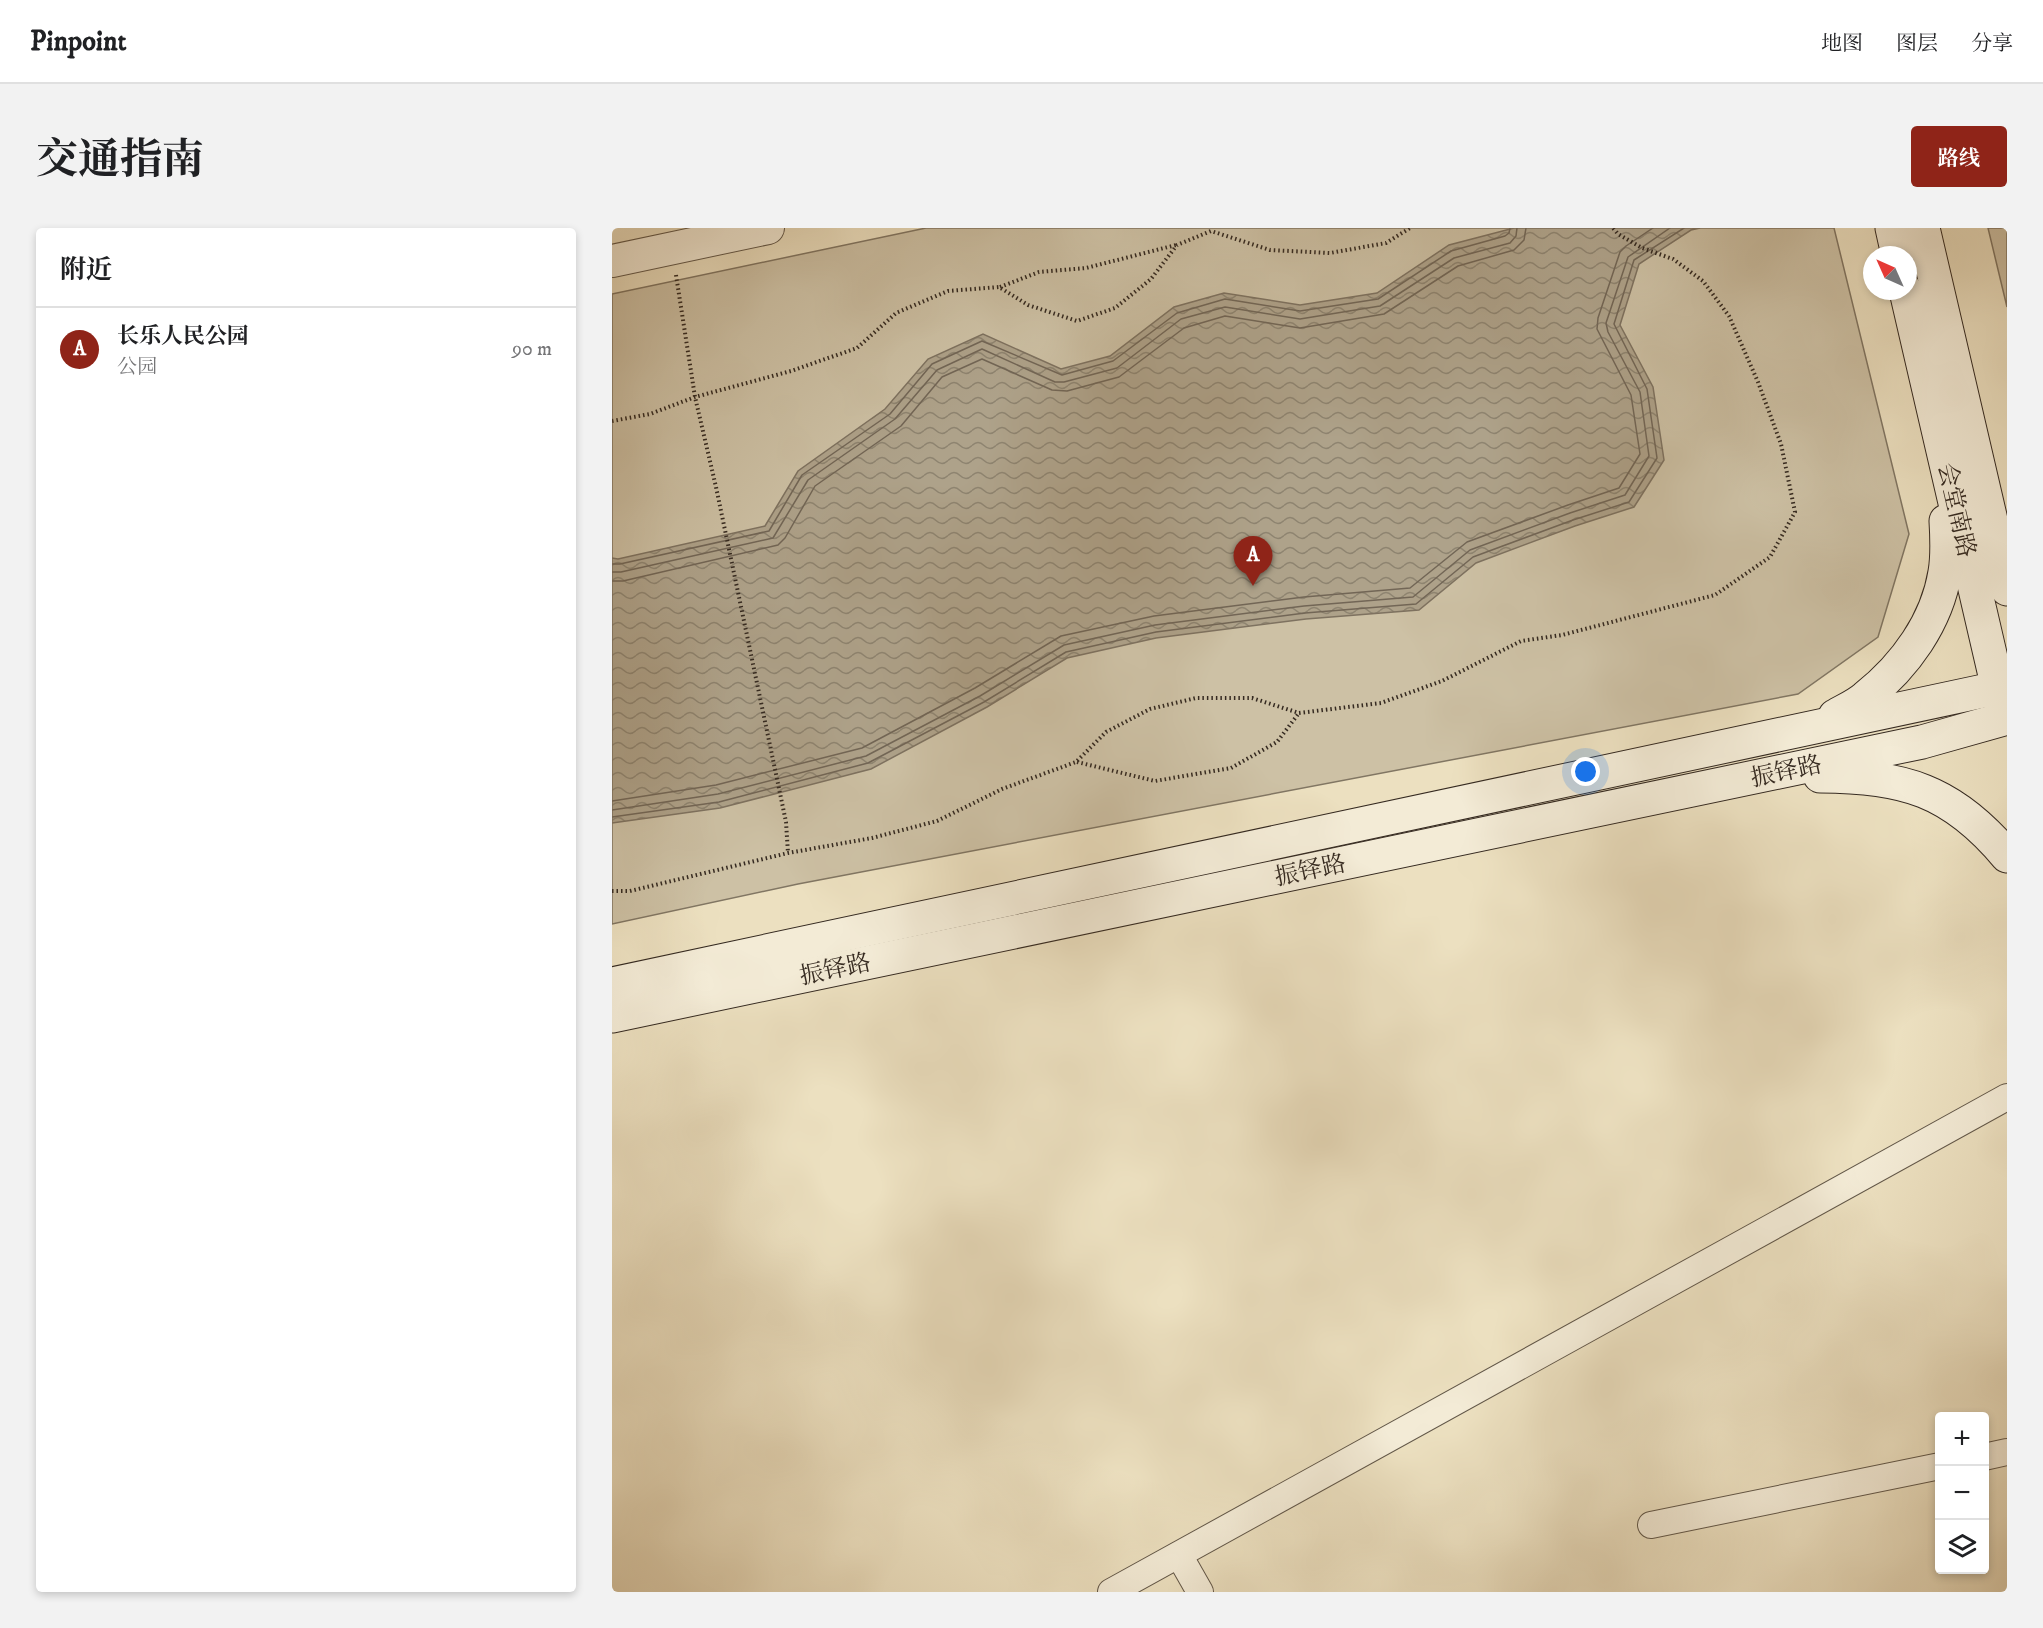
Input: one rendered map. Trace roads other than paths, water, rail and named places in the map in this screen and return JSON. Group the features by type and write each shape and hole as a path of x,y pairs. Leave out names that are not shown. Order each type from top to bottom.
{"main road":[{"name":"会堂南路","path":"1907,241 1959,450 2005,708"},
{"name":"会堂南路","path":"1909,300 2007,589"},
{"path":"1959,450 2007,505"},
{"path":"1778,735 1835,716 1865,698 1892,673 1915,646 1937,604 1945,572 1959,450"},
{"name":"振铎路","path":"612,984 1778,735 2005,708"},
{"name":"振铎路","path":"612,1016 1922,742 2005,708"},
{"path":"1767,775 1863,778 1891,781 1918,788 1962,811 1987,832 2007,855"}],"street":[{"path":"612,261 768,228"},
{"path":"1111,1592 2007,1096"},
{"path":"1989,1456 2007,1452"},
{"path":"1652,1525 1935,1467"},
{"path":"1179,1555 1200,1592"}],"water":[{"path":"1514,228 1700,228 1691,230 1639,264 1620,325 1653,387 1664,460 1634,507 1575,526 1476,563 1419,610 1306,619 1156,638 1067,658 987,707 871,769 720,808 612,823 612,558 618,559 765,526 798,471 885,409 928,359 983,334 1061,369 1110,356 1174,307 1224,293 1300,305 1377,293 1449,245"}],"place":[{"name":"长乐人民公园","path":"1253,586"}]}
